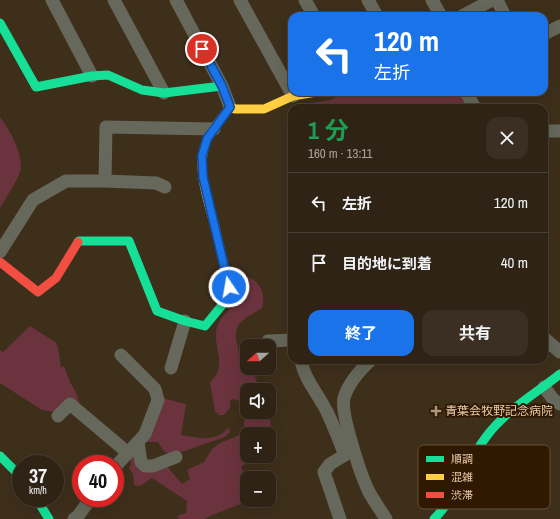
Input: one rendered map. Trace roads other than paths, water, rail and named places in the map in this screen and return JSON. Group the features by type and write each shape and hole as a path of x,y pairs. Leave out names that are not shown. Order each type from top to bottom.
{"street":[{"path":"52,0 92,76"},
{"path":"114,0 164,93"},
{"path":"176,0 222,86 230,107 234,109 264,109 292,96"},
{"path":"240,0 288,89"},
{"path":"305,0 312,12"},
{"path":"368,0 375,12"},
{"path":"432,0 439,12"},
{"path":"470,12 492,0"},
{"path":"497,0 503,12"},
{"path":"0,23 36,87 92,76 108,75 142,90 164,93 222,86"},
{"path":"548,32 560,26"},
{"path":"0,262 38,292 56,278 79,241 129,241 157,312 205,326 227,299 229,287 203,177 202,156 207,139 230,107"},
{"path":"105,181 106,127 214,128"},
{"path":"548,131 560,131"},
{"path":"0,252 33,200 66,181 156,183 165,187"},
{"path":"171,368 184,321"},
{"path":"276,341 288,340"},
{"path":"548,342 560,352"},
{"path":"121,354 155,389 158,400 145,434 124,457"},
{"path":"302,364 308,379 327,412 345,455 330,464 324,472 340,519"},
{"path":"363,364 348,388 344,399 344,413 368,489 386,519"},
{"path":"481,445 486,436 506,415 560,374"},
{"path":"544,387 553,399 560,404"},
{"path":"58,416 70,404 128,453"},
{"path":"138,442 141,462 145,466 153,466 176,457"},
{"path":"0,456 12,468"},
{"path":"42,507 49,519"},
{"path":"74,519 84,507"},
{"path":"434,519 443,509"}],"place":[{"name":"青葉会牧野記念病院","path":"436,411"}]}
